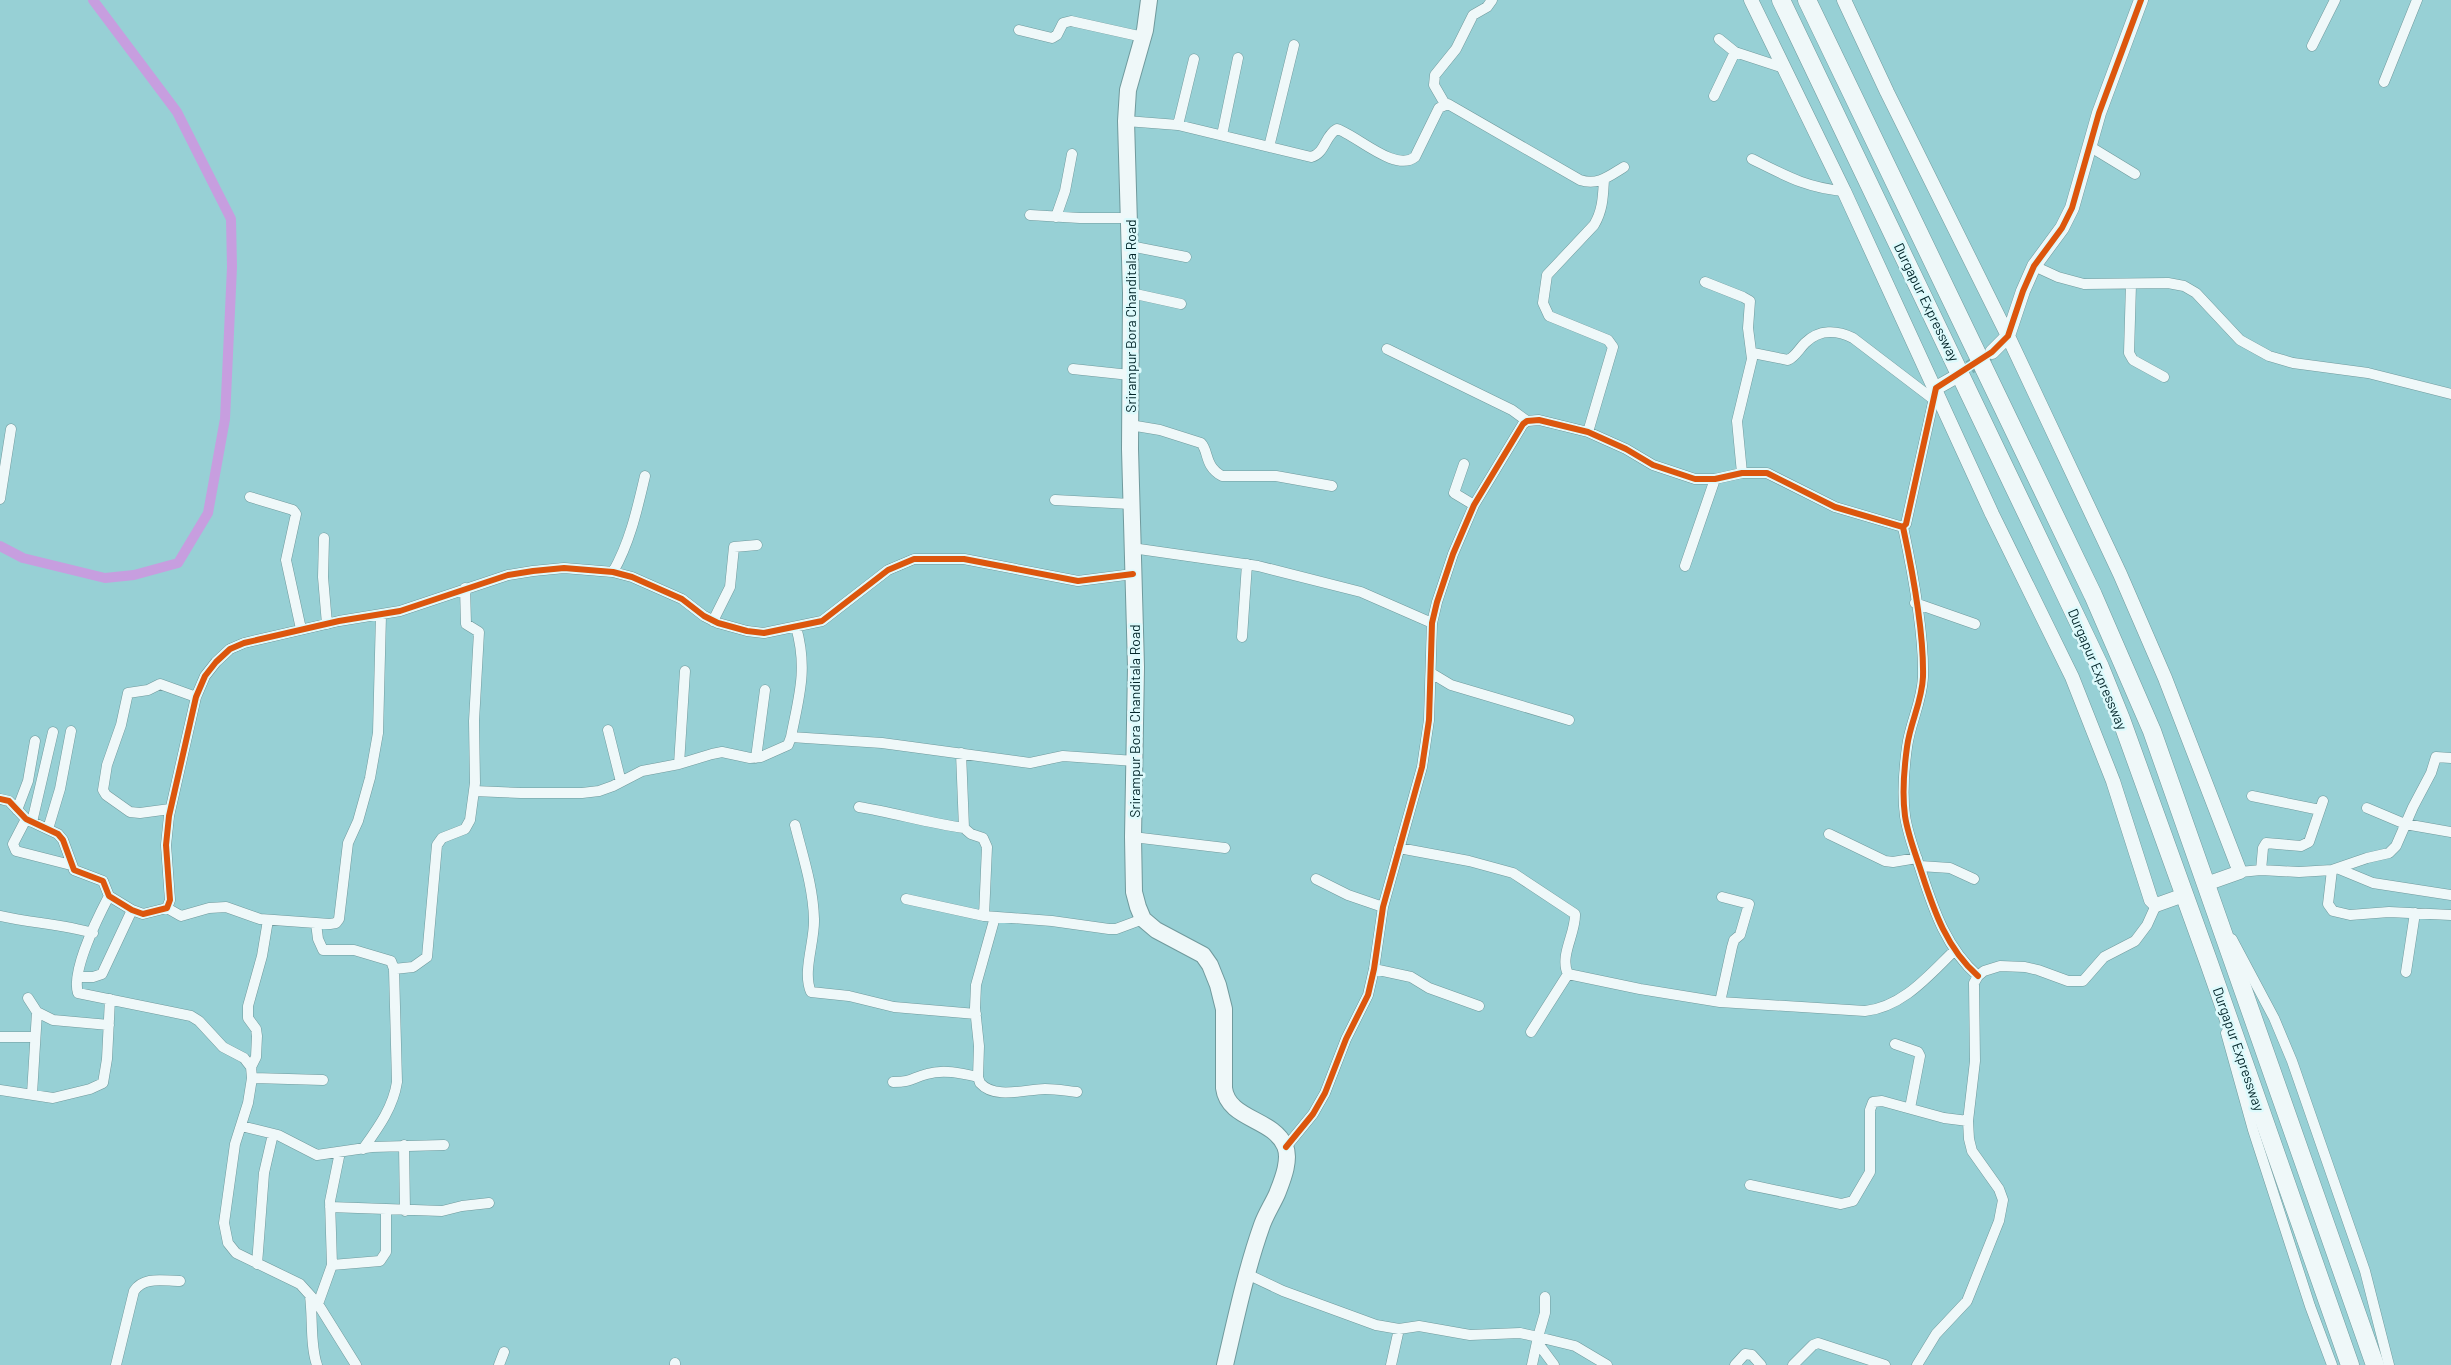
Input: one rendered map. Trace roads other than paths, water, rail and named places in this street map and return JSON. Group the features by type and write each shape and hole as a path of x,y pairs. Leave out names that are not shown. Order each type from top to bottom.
{"highway":[{"name":"Durgapur Expressway","path":"1782,0 2092,650 2121,719 2350,1365"},
{"name":"Durgapur Expressway","path":"1807,0 1984,366 2124,665 2152,731 2375,1365"}],"main road":[{"name":"Srirampur Bora Chanditala Road","path":"1143,919 1134,892 1136,667 1131,504 1131,293 1126,121 1128,90 1143,37 1149,0"},
{"path":"1143,919 1156,930 1202,955 1210,965 1218,985 1224,1009 1224,1088 1227,1099 1236,1109 1273,1131 1286,1147 1283,1177 1263,1223 1225,1365"}],"street":[{"path":"1445,104 1434,85 1435,75 1456,49 1473,16 1487,7 1492,0"},
{"path":"1752,0 1844,191 1935,394 2072,678 2113,781 2151,900 2156,905"},
{"path":"1844,0 1887,92 2008,336 2112,556 2165,678 2240,872"},
{"path":"1992,352 2008,336 2023,290 2034,266 2062,228 2072,208 2089,146 2141,0"},
{"path":"2312,46 2335,0"},
{"path":"2384,82 2417,0"},
{"path":"1019,30 1052,38 1057,35 1063,22 1071,21 1143,37"},
{"path":"1719,39 1735,52 1784,68"},
{"path":"1269,147 1294,45"},
{"path":"1714,96 1735,52"},
{"path":"1222,135 1238,58"},
{"path":"1178,125 1194,59"},
{"path":"1126,121 1178,125 1306,156 1315,156 1332,132 1337,129 1381,154 1403,160 1412,160 1416,157 1439,108 1445,104 1455,106 1580,180 1589,183 1604,179 1624,167"},
{"path":"2089,146 2135,174"},
{"path":"1056,217 1072,154"},
{"path":"1752,159 1803,184 1819,189 1844,191"},
{"path":"1588,432 1613,347 1608,340 1549,316 1544,309 1544,288 1550,269 1594,225 1600,216 1603,203 1604,179"},
{"path":"1030,214 1056,217 1129,218"},
{"path":"1130,246 1186,257"},
{"path":"2034,266 2076,283 2168,283 2191,290 2240,340 2279,360 2355,370 2451,394"},
{"path":"1705,282 1744,297 1750,302 1748,333 1753,353 1737,421 1742,473"},
{"path":"2131,284 2129,353 2133,360 2164,377"},
{"path":"1131,293 1181,304"},
{"path":"1753,353 1788,360 1810,339 1826,332 1839,333 1853,338 1935,394"},
{"path":"1387,349 1502,406 1527,421 1539,420 1588,432 1663,469 1695,479 1715,479 1742,473 1767,474 1835,507 1903,527"},
{"path":"1073,369 1130,375"},
{"path":"1952,379 1935,394 1906,524 1903,527 1915,603 1923,677 1922,692 1907,746 1904,797 1906,822 1933,908 1955,950 1978,976"},
{"path":"1286,1147 1314,1114 1325,1093 1346,1040 1364,1006 1374,969 1383,907 1422,767 1429,720 1432,622 1448,568 1474,505 1518,429 1527,421"},
{"path":"1130,425 1160,430 1201,443 1205,446 1206,459 1217,473 1222,476 1276,476 1332,486"},
{"path":"0,500 10,429"},
{"path":"1464,464 1454,493 1474,505"},
{"path":"613,572 625,551 645,476"},
{"path":"1685,566 1715,479"},
{"path":"250,497 293,510 296,514 286,560 301,630"},
{"path":"1055,500 1131,504"},
{"path":"324,538 323,577 327,624"},
{"path":"713,621 730,588 734,547 757,545"},
{"path":"1132,548 1247,564 1360,592 1432,622"},
{"path":"167,908 170,900 166,845 170,809 196,697 205,676 230,649 244,643 327,624 400,611 464,588 508,575 564,568 613,572 632,578 682,599 713,621 732,628 764,633 822,621 888,570 914,559 964,559 1078,581 1133,574"},
{"path":"1242,637 1247,564"},
{"path":"394,969 413,967 427,957 437,845 442,838 466,829 469,826 474,791 474,721 479,632 466,624 464,588"},
{"path":"1915,603 1974,624"},
{"path":"0,799 9,800 16,810 29,820 58,834 63,840 74,870 103,881 109,896 132,910 143,914 167,908 181,916 210,908 226,907 268,920 336,923 339,919 348,843 358,821 370,778 379,716 381,615"},
{"path":"474,791 582,793 599,790 621,782 642,771 679,764 722,752 756,758 779,751 788,745 791,737 803,664 796,627"},
{"path":"679,764 685,671"},
{"path":"1431,673 1451,685 1570,720"},
{"path":"170,809 140,813 130,812 103,790 107,765 121,725 128,693 148,690 160,684 196,697"},
{"path":"756,758 765,690"},
{"path":"608,730 621,782"},
{"path":"48,828 60,789 71,731"},
{"path":"53,732 29,820 13,844 16,851 71,865"},
{"path":"791,737 882,744 1030,763 1063,756 1134,761"},
{"path":"16,810 28,781 35,741"},
{"path":"962,753 964,828"},
{"path":"2206,884 2240,872 2261,870 2300,872 2335,870 2366,858 2389,854 2396,846 2431,773 2436,757 2451,758"},
{"path":"2252,796 2322,805 2307,844 2264,844 2261,870"},
{"path":"860,807 895,812 926,823 964,828 971,834 983,838 986,843 990,916 976,985 978,1076 983,1087 994,1091 1045,1089 1077,1092"},
{"path":"2367,808 2405,824 2451,832"},
{"path":"795,825 810,875 814,912 809,958 811,992 849,996 894,1007 976,1014"},
{"path":"1829,834 1885,861 1918,862 1950,868 1974,879"},
{"path":"1133,837 1225,848"},
{"path":"1399,848 1445,856 1513,874 1575,914 1567,955 1566,967 1568,974 1531,1032"},
{"path":"2335,870 2373,883 2451,895"},
{"path":"2335,870 2328,904 2333,911 2350,915 2378,912 2451,914"},
{"path":"1316,879 1348,895 1383,907"},
{"path":"1917,1365 1936,1334 1967,1300 2001,1213 2002,1194 1972,1151 1968,1139 1968,1121 1975,1061 1973,992 1978,976 1984,970 2000,966 2025,967 2068,981 2083,981 2104,957 2135,941 2156,905 2184,894"},
{"path":"109,896 100,912 78,976 76,985 78,993 191,1016 199,1021 223,1047 244,1058 251,1067"},
{"path":"1720,1002 1734,940 1740,935 1749,904 1722,897"},
{"path":"906,899 990,916 1109,928 1116,928 1143,919"},
{"path":"78,976 93,977 102,974 132,910"},
{"path":"2215,910 2261,992 2292,1061 2365,1271 2389,1365"},
{"path":"2406,972 2415,913"},
{"path":"0,916 30,923 74,928 92,933"},
{"path":"268,920 262,956 247,1014 257,1036 256,1057 251,1067 252,1078 248,1103 235,1144 224,1223 228,1243 236,1253 300,1284 318,1304 356,1365"},
{"path":"316,923 318,939 323,950 354,950 391,961 394,969 398,1082 396,1093 384,1119 364,1149"},
{"path":"1568,974 1640,989 1720,1002 1866,1011 1894,1004 1955,950"},
{"path":"2208,963 2236,1076 2310,1306 2332,1365"},
{"path":"1374,969 1412,977 1429,988 1479,1006"},
{"path":"28,998 37,1012 53,1020 109,1026"},
{"path":"0,1090 46,1097 60,1097 99,1086 103,1083 110,999"},
{"path":"32,1094 37,1012"},
{"path":"0,1037 35,1037"},
{"path":"1895,1044 1918,1052 1920,1056 1910,1108"},
{"path":"894,1082 906,1082 928,1073 944,1072 978,1076"},
{"path":"252,1078 323,1080"},
{"path":"1750,1185 1841,1204 1850,1203 1856,1198 1870,1172 1870,1105 1878,1100 1944,1118 1968,1121"},
{"path":"240,1126 273,1134 317,1155 404,1145 444,1145"},
{"path":"257,1264 264,1173 273,1134"},
{"path":"404,1145 405,1211"},
{"path":"318,1304 332,1265 330,1207 340,1152"},
{"path":"330,1207 442,1211 462,1206 489,1203"},
{"path":"332,1265 380,1261 386,1252 386,1210"},
{"path":"1248,1274 1282,1291 1368,1322 1399,1329 1419,1326 1470,1335 1520,1333 1538,1340 1575,1346 1607,1365"},
{"path":"116,1365 134,1291 137,1286 149,1280 180,1281"},
{"path":"310,1296 313,1324 312,1351 318,1365"},
{"path":"1532,1365 1543,1323 1545,1297"},
{"path":"1391,1365 1399,1329"},
{"path":"1538,1340 1554,1365"},
{"path":"1793,1365 1813,1345 1818,1343 1885,1365"},
{"path":"498,1365 504,1352"},
{"path":"1735,1365 1744,1354 1752,1355 1761,1365"}],"waterway":[{"path":"0,546 23,558 105,578 134,575 178,563 208,513 225,419 232,267 231,219 177,112 93,0"}],"tunnel":[{"path":"1952,379 1988,355"}]}
